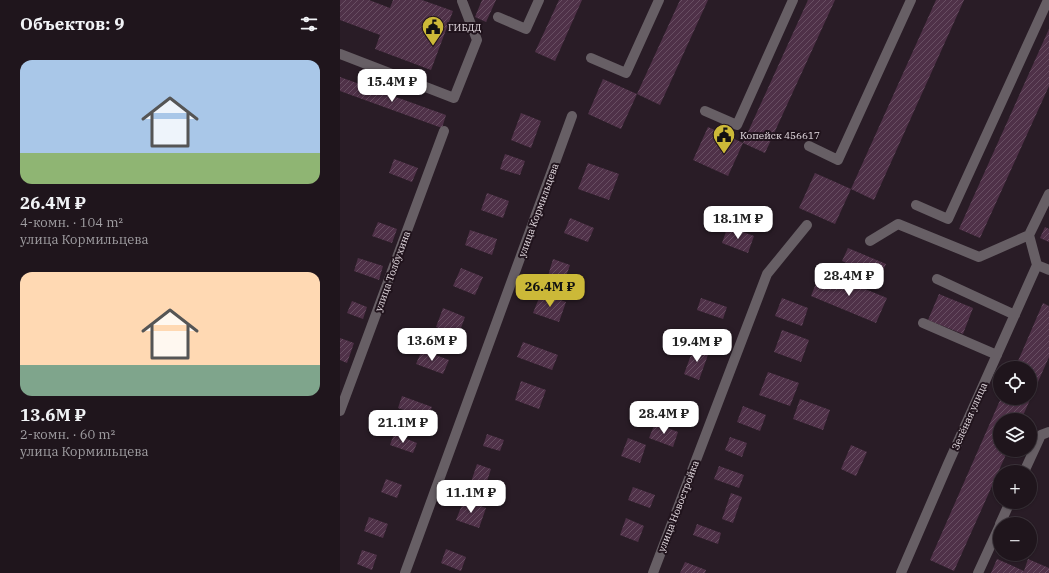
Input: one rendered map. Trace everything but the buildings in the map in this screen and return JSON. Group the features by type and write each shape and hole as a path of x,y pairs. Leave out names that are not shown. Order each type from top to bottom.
{"street":[{"path":"340,54 454,98 477,40 461,0"},
{"path":"498,16 526,29 539,0"},
{"path":"591,58 626,73 659,0"},
{"path":"704,111 737,124 793,0"},
{"path":"809,146 838,160 911,0"},
{"path":"916,205 948,219 1048,0"},
{"name":"улица Кормильцева","path":"405,573 572,116"},
{"name":"улица Толбухина","path":"340,411 444,131"},
{"path":"870,241 898,224 979,257 1029,235 1049,194"},
{"name":"улица Новостройка","path":"652,573 767,274 807,225"},
{"path":"1029,235 1037,265 1049,270"},
{"name":"Зелёная улица","path":"902,573 948,464 1037,265"},
{"path":"937,279 1015,315"},
{"path":"923,323 997,355"},
{"path":"1027,465 1041,435 1049,432"},
{"path":"978,573 993,540"}],"place":[{"name":"ГИБДД","path":"433,46"},
{"name":"Копейск 456617","path":"724,154"}]}
